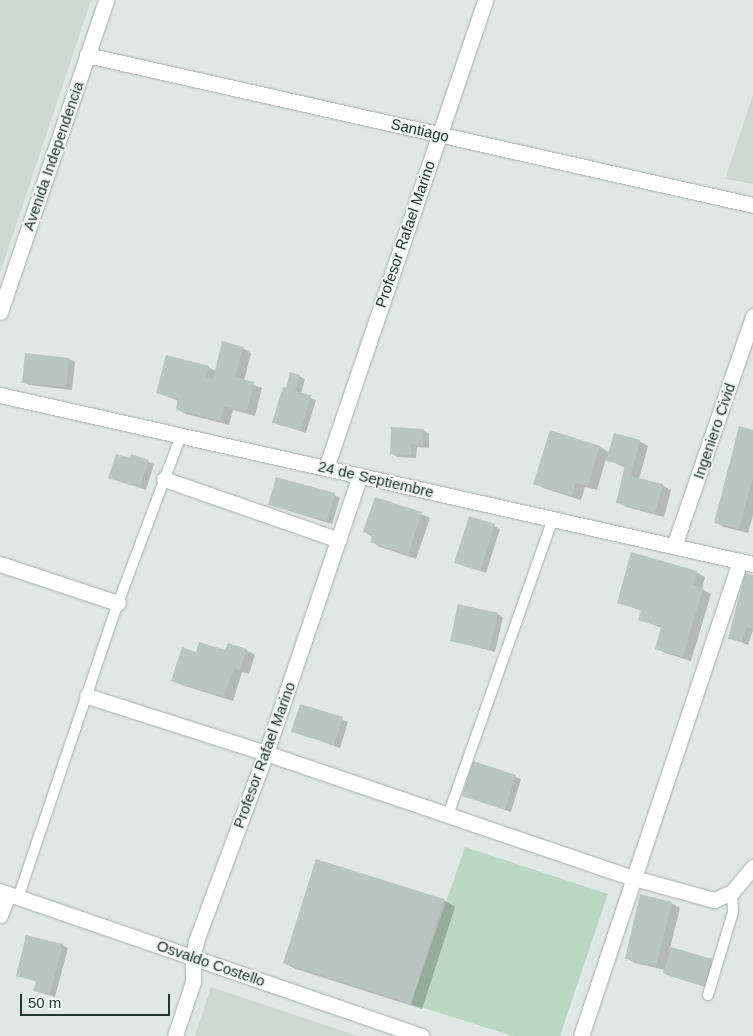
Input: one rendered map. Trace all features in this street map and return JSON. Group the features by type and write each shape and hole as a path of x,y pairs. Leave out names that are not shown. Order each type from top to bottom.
{"street":[{"name":"Avenida Independencia","path":"0,312 106,0"},
{"name":"Profesor Rafael Marino","path":"326,468 485,0"},
{"name":"Santiago","path":"87,55 753,205"},
{"name":"Ingeniero Civid","path":"674,546 753,316"},
{"name":"24 de Septiembre","path":"0,395 746,562"},
{"name":"Profesor Rafael Marino","path":"175,1036 193,982 193,956 196,941 266,753 360,476"},
{"path":"164,479 339,540"},
{"path":"581,1036 634,878 746,562"},
{"path":"0,564 118,603"},
{"path":"87,696 266,753 634,878 714,900 732,892 753,867"},
{"path":"0,916 9,894"},
{"name":"Osvaldo Costello","path":"9,894 422,1036"}],"lane":[{"path":"9,894 87,696 118,603 181,436"},
{"path":"448,815 553,519"},
{"path":"708,995 732,912 732,892"}],"shaded area":[{"path":"0,0 91,0 0,273"},
{"path":"753,94 753,184 725,179"},
{"path":"211,987 358,1036 195,1036"}],"green space":[{"path":"465,847 608,894 560,1036 513,1036 411,1004"}],"building":[{"path":"222,341 243,347 235,377 254,382 247,411 224,406 220,421 176,409 178,399 156,393 166,355 209,366 206,377 213,379"},
{"path":"25,353 69,358 66,387 22,383"},
{"path":"290,372 300,375 295,391 311,395 301,431 272,423 283,387 286,388"},
{"path":"739,426 753,430 753,477 739,529 714,523"},
{"path":"391,427 424,429 423,445 411,444 411,455 390,454"},
{"path":"550,430 600,446 588,486 576,483 572,496 533,484"},
{"path":"614,433 640,440 631,476 663,484 655,513 616,503 625,465 606,461"},
{"path":"116,454 130,458 131,454 149,460 140,488 108,478"},
{"path":"276,477 335,493 327,521 268,505"},
{"path":"375,497 422,512 408,555 370,542 373,535 363,532"},
{"path":"469,516 495,524 480,571 454,563"},
{"path":"631,552 697,571 693,585 703,588 683,657 655,649 661,627 638,620 641,610 617,603"},
{"path":"745,573 753,575 753,629 746,627 742,642 728,639"},
{"path":"458,604 498,613 489,650 450,641"},
{"path":"199,642 225,650 228,643 247,649 240,670 234,668 224,697 171,681 182,647 196,652"},
{"path":"300,704 343,717 334,745 291,732"},
{"path":"473,761 516,775 505,810 462,796"},
{"path":"316,859 444,899 411,1004 283,963"},
{"path":"640,894 672,902 656,966 625,959"},
{"path":"26,935 63,944 50,995 33,991 36,981 16,976"},
{"path":"671,947 712,959 704,986 663,973"}]}
